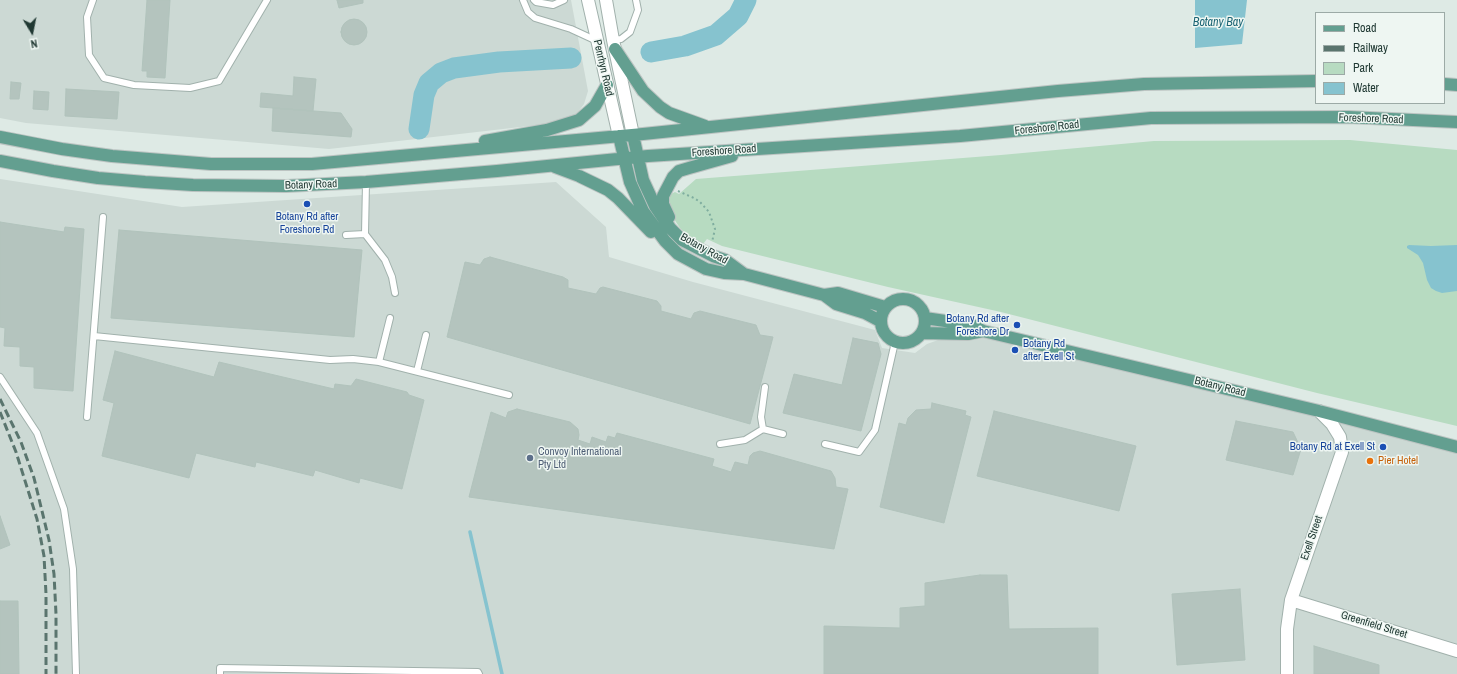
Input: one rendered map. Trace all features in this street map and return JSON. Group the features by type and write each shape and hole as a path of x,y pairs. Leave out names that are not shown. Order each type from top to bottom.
{"main road":[{"path":"614,44 643,91 660,108 669,113 708,127"},
{"path":"634,135 1058,91 1144,84 1315,81"},
{"path":"1445,84 1457,85"},
{"path":"444,152 490,140 547,130 579,120 595,106 607,85"},
{"name":"Foreshore Road","path":"638,157 960,136 1151,118 1348,117 1457,122"},
{"name":"Botany Road","path":"0,137 62,149 112,156 211,164 312,164 634,135 643,180 649,195 670,228 682,240 725,260 744,274"},
{"name":"Botany Road","path":"619,136 623,159 630,182 640,206 665,241 678,254 706,269 724,273 744,274 824,295 836,304 865,313 880,321"},
{"path":"704,251 674,224 667,214 663,196 665,190 673,177 679,171 757,149"},
{"name":"Botany Road","path":"0,161 98,178 193,185 286,186 366,182 638,157"},
{"path":"552,166 579,176 608,190 618,198 650,231 665,241"},
{"name":"Botany Road","path":"824,295 838,293 885,307"},
{"path":"904,299 912,301 918,305 925,318 922,333 910,342 895,342 889,338 884,334 880,321 885,307 897,300 904,299"},
{"name":"Botany Road","path":"925,318 972,324 983,331 1319,411 1457,447"},
{"name":"Botany Road","path":"922,333 968,334 983,331"}],"street":[{"name":"Penrhyn Road","path":"588,0 619,136"},
{"name":"Penrhyn Road","path":"606,0 634,135"},
{"name":"Exell Street","path":"1288,674 1287,629 1291,600 1342,452 1340,437 1332,424 1319,411"},
{"name":"Greenfield Street","path":"1291,600 1457,651"}],"lane":[{"path":"92,0 87,17 89,55 104,78 134,85 190,88 220,81 267,0"},
{"path":"523,0 528,12 535,18 571,29 597,41"},
{"path":"534,0 536,2 553,5 564,0"},
{"path":"614,44 630,32 638,10 636,0"},
{"path":"366,182 365,234 385,260 392,277 395,293"},
{"path":"87,417 103,217"},
{"path":"346,235 365,234"},
{"path":"379,362 390,318"},
{"path":"417,371 426,335"},
{"path":"94,336 275,355 330,360 354,359 379,362 510,395"},
{"path":"825,444 859,452 875,430 895,342"},
{"path":"0,377 36,433 64,509 73,569 76,674"},
{"path":"763,429 760,417 765,387"},
{"path":"720,444 744,440 763,429 783,434"},
{"path":"220,674 220,668 478,672 478,674"}],"path":[{"path":"675,190 694,198 709,212 715,229 712,242 704,251"}],"shaded area":[{"path":"0,0 571,0 588,91 584,104 576,115 564,122 329,149 26,123 0,118"},
{"path":"0,179 182,207 556,182 606,227 609,257 693,282 875,330 882,348 915,353 927,344 941,339 986,333 1457,447 1457,674 0,674"}],"green space":[{"path":"1350,140 1457,150 1457,426 1317,393 1001,312 888,287 722,246 707,239 703,244 688,236 680,228 674,219 668,201 669,195 675,192 679,194 696,179 1001,155 1154,141"}],"water":[{"name":"Botany Bay","path":"1195,0 1247,0 1242,44 1195,48"},
{"path":"1409,245 1457,245 1457,291 1442,293 1431,288 1427,280 1423,263 1418,255 1407,248"}],"building":[{"path":"147,0 170,0 165,78 147,77 147,71 142,71"},
{"path":"337,0 363,0 363,3 339,8"},
{"path":"354,19 363,23 367,32 363,41 354,45 345,41 341,32 345,23"},
{"path":"294,77 316,79 313,111 260,107 261,93 293,96"},
{"path":"11,82 21,83 19,99 10,99"},
{"path":"66,89 119,92 117,119 65,116"},
{"path":"34,91 49,92 48,110 33,109"},
{"path":"273,108 341,113 352,129 351,137 272,131"},
{"path":"0,222 64,232 65,227 84,229 73,391 34,388 34,367 20,366 20,347 4,346 5,328 0,327"},
{"path":"119,230 362,250 354,337 111,318"},
{"path":"490,257 563,277 568,280 568,288 596,294 600,288 603,287 657,301 661,306 661,311 691,319 694,313 700,311 756,325 760,335 773,337 750,424 447,337 465,262 480,265 484,259"},
{"path":"853,338 878,343 881,354 861,431 783,413 794,374 842,385"},
{"path":"115,351 214,377 219,362 334,389 335,384 351,386 356,379 407,392 409,395 424,400 402,489 360,478 359,483 315,470 313,476 256,462 255,467 196,453 189,478 102,456 114,403 103,400"},
{"path":"932,403 966,411 965,415 971,417 944,523 880,507 899,423 906,425 908,418 916,410 931,409"},
{"path":"517,409 570,422 578,429 578,440 590,444 592,437 606,442 608,436 615,438 617,433 714,459 712,466 731,472 735,462 748,465 750,456 753,453 760,451 831,471 835,478 836,487 848,489 834,549 469,497 491,412 506,418 508,412"},
{"path":"994,411 1136,446 1119,511 977,476"},
{"path":"1236,421 1293,432 1301,449 1293,475 1226,460"},
{"path":"0,516 10,545 0,549"},
{"path":"980,575 1007,575 1009,629 1098,628 1098,674 824,674 824,626 900,628 900,608 925,606 925,583"},
{"path":"1240,589 1245,660 1177,665 1172,594"},
{"path":"0,601 18,601 19,674 0,674"},
{"path":"1314,646 1379,665 1379,674 1314,674"}],"waterway":[{"path":"651,52 685,46 716,35 738,16 746,0"},
{"path":"419,129 424,95 429,83 441,73 454,68 499,62 571,58"},
{"path":"470,532 502,674"}],"railway":[{"path":"0,399 21,442 34,478 49,540 54,574 56,674"},
{"path":"0,412 16,452 37,519 44,556 46,594 46,674"}],"place":[{"name":"Botany Rd after Foreshore Rd","path":"307,204"},
{"name":"Botany Rd after Foreshore Dr","path":"1017,325"},
{"name":"Botany Rd after Exell St","path":"1015,350"},
{"name":"Botany Rd at Exell St","path":"1383,447"},
{"name":"Convoy International Pty Ltd","path":"530,458"},
{"name":"Pier Hotel","path":"1370,461"}]}
